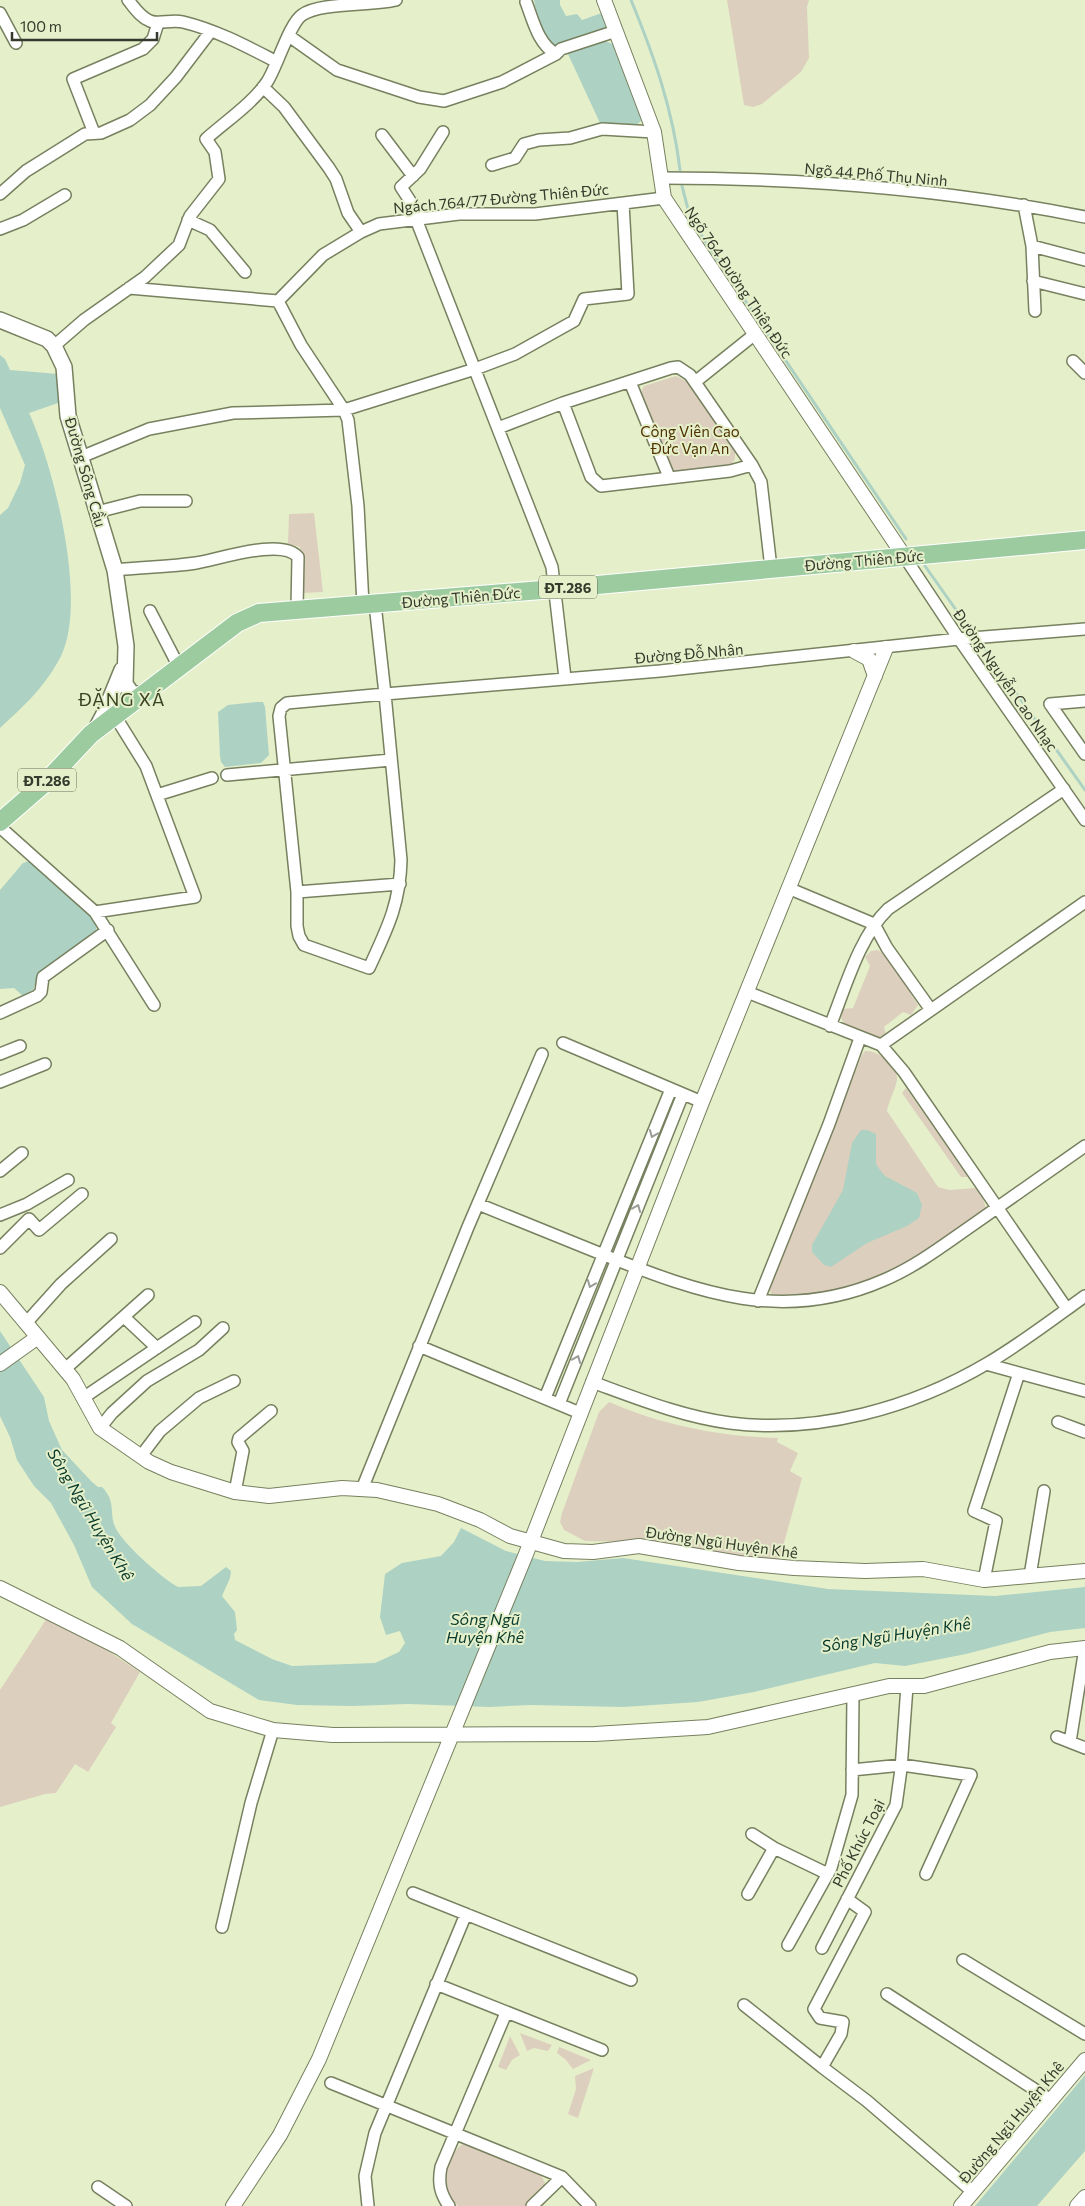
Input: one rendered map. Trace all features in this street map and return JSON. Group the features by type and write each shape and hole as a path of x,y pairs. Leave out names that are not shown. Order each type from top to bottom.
{"main road":[{"path":"0,320 41,336 54,346"},
{"name":"Đường Sông Cầu","path":"54,346 64,367 68,416 115,570 126,646 126,687 134,695 144,694"},
{"name":"Đường Thiên Đức","path":"0,822 46,782 91,734 243,619 258,613 297,608 554,589 1085,540"},
{"name":"Đường Sông Cầu","path":"91,734 104,714 125,659"}],"street":[{"path":"128,0 143,18 158,23 173,19 211,31 275,61"},
{"path":"54,346 84,320 145,277 178,245 188,220 219,179 215,152 206,139 263,87 275,61 302,15 313,10 396,0"},
{"name":"Ngõ 764 Đường Thiên Đức","path":"604,0 654,132 664,198 904,556"},
{"path":"526,2 541,39 556,54"},
{"path":"0,12 16,43"},
{"path":"94,133 73,79 143,49 153,39 158,23"},
{"path":"0,194 26,171 85,134 101,133 130,120 150,105 176,77 211,31"},
{"path":"289,36 337,70 419,97 444,101 502,82 556,54 561,49 616,31"},
{"path":"263,87 284,107 330,168 348,213 361,232"},
{"path":"492,165 515,158 524,144 539,140 570,138 602,129 654,132"},
{"path":"443,132 414,176 401,187 419,219 552,567 564,678"},
{"path":"382,136 414,176"},
{"name":"Ngõ 44 Phố Thụ Ninh","path":"662,178 867,186 1024,205 1085,217"},
{"path":"0,228 23,220 66,195"},
{"name":"Ngách 764/77 Đường Thiên Đức","path":"278,301 323,256 361,232 379,224 459,214 535,214 664,198"},
{"path":"81,457 149,429 233,413 344,410 475,369 515,354 574,321 584,299 628,294 623,203"},
{"path":"1024,205 1032,246 1035,311"},
{"path":"188,220 210,230 245,272"},
{"path":"1032,246 1085,260"},
{"path":"1033,281 1085,294"},
{"path":"129,288 278,301 301,345 344,410 348,420 369,604 386,694 401,860 400,884 393,915 370,968 304,945 301,941 297,926 297,892 284,768"},
{"path":"695,382 755,334"},
{"path":"1073,361 1085,373"},
{"path":"498,428 563,403 678,367 684,369 752,465 761,482 771,568"},
{"path":"630,382 670,477"},
{"path":"563,403 591,477 596,483 606,486 730,471 752,465"},
{"path":"97,512 140,501 186,501"},
{"path":"115,570 197,563 237,552 289,551 295,553 298,557 297,608"},
{"name":"Đường Nguyễn Cao Nhạc","path":"904,556 959,639 1085,820"},
{"path":"150,611 179,667"},
{"name":"Đường Đỗ Nhân","path":"284,768 279,716 283,704 854,652 959,639 1085,629"},
{"path":"232,2206 265,2159 310,2080 463,1710 702,1102 886,648"},
{"path":"854,652 869,659 875,676"},
{"path":"1052,707 1085,701"},
{"path":"1052,707 1085,708"},
{"path":"1052,707 1085,754"},
{"path":"95,912 195,896 146,766 115,716"},
{"path":"227,775 284,768 391,760"},
{"path":"157,795 212,778"},
{"path":"830,1026 874,924 888,909 1064,790"},
{"path":"0,826 95,912 154,1005"},
{"path":"297,892 400,884"},
{"path":"788,888 874,924 887,948 931,1010"},
{"path":"881,1045 1085,902"},
{"path":"0,1013 37,996 41,992 43,977 108,930"},
{"path":"747,992 881,1045 914,1088 1067,1309"},
{"path":"758,1301 860,1038"},
{"path":"563,1043 702,1102"},
{"path":"0,1054 20,1046"},
{"path":"362,1489 419,1346 542,1054"},
{"path":"0,1082 45,1064"},
{"path":"545,1398 671,1089"},
{"path":"559,1404 683,1094"},
{"path":"478,1204 636,1268 723,1297 758,1301 816,1299 836,1296 879,1282 926,1258 1085,1146"},
{"path":"0,1171 22,1153"},
{"path":"0,1215 27,1204 68,1180"},
{"path":"0,1248 29,1219 38,1230 82,1194"},
{"path":"26,1323 61,1284 111,1239"},
{"name":"Đường Ngũ Huyện Khê","path":"0,1292 26,1323 34,1340 64,1369 100,1428 141,1456 171,1472 235,1492 270,1496 342,1488 362,1489 438,1504 528,1548 593,1552 639,1546 739,1562 794,1568 865,1571 923,1569 984,1580 1085,1571"},
{"path":"64,1369 148,1296"},
{"path":"592,1382 668,1408 715,1420 752,1425 794,1424 845,1417 897,1405 986,1364 1085,1296"},
{"path":"124,1317 157,1348"},
{"path":"83,1398 196,1322"},
{"path":"100,1428 112,1413 147,1381 198,1350 223,1328"},
{"path":"0,1364 34,1340"},
{"path":"419,1346 580,1413"},
{"path":"986,1364 1085,1391"},
{"path":"984,1580 996,1521 974,1511 1019,1373"},
{"path":"141,1456 160,1431 199,1398 234,1381"},
{"path":"235,1492 243,1451 238,1441 247,1430 271,1411"},
{"path":"1058,1422 1085,1432"},
{"path":"1030,1576 1044,1491"},
{"path":"0,1588 120,1648 210,1711 273,1730 333,1734 595,1734 708,1727 889,1686 924,1686 1050,1652 1085,1648 1070,1742"},
{"name":"Phố Khúc Toại","path":"822,1948 896,1805 902,1765 907,1686"},
{"path":"788,1945 828,1874 852,1795 853,1694"},
{"path":"222,1926 251,1803 273,1730"},
{"path":"1058,1737 1085,1748"},
{"path":"852,1770 902,1765 971,1775 926,1874"},
{"path":"752,1834 774,1848 828,1874"},
{"path":"748,1894 774,1848"},
{"path":"413,1893 631,1980"},
{"path":"822,2067 841,2034 843,2022 820,2018 814,2009 865,1912 847,1898"},
{"path":"368,2206 365,2176 375,2133 466,1914"},
{"path":"963,1960 1085,2034"},
{"path":"436,1984 602,2050"},
{"path":"887,1994 1050,2100"},
{"path":"744,2005 867,2101 973,2192"},
{"path":"449,2206 442,2195 439,2181 441,2167 506,2012"},
{"name":"Đường Ngũ Huyện Khê","path":"961,2206 1085,2060"},
{"path":"330,2083 562,2177 590,2206"},
{"path":"532,2206 562,2177"},
{"path":"98,2187 126,2206"},
{"path":"1077,2206 1085,2197"}],"green space":[{"path":"727,0 809,0 807,7 809,58 801,72 762,104 753,107 744,105"},
{"name":"Công Viên Cao Đức Vạn An","path":"676,376 686,381 735,452 735,459 730,466 678,472 673,470 668,463 641,392 644,386"},
{"path":"314,513 323,592 303,593 300,547 288,544 289,514"},
{"path":"878,950 888,958 918,1005 911,1015 903,1012 884,1027 886,1034 876,1039 846,1026 841,1018 843,1009 853,1008 870,966 865,957 871,951"},
{"path":"865,1051 880,1055 890,1063 896,1072 895,1089 887,1111 938,1187 950,1190 975,1188 981,1194 986,1208 925,1252 879,1276 857,1285 817,1294 772,1295 768,1288 776,1264"},
{"path":"906,1088 968,1177 961,1177 902,1093"},
{"path":"609,1402 651,1417 692,1428 734,1435 778,1438 777,1442 798,1453 790,1471 802,1478 779,1561 641,1542 585,1541 564,1530 560,1522 562,1513 599,1412"},
{"path":"47,1618 90,1639 140,1672 111,1723 116,1727 88,1772 75,1764 56,1793 45,1794 0,1807 0,1690"},
{"path":"520,2033 552,2045 548,2051 534,2048 527,2051"},
{"path":"510,2036 520,2055 512,2060 506,2070 498,2067"},
{"path":"559,2047 591,2060 573,2069 557,2053"},
{"path":"594,2068 578,2118 568,2114 576,2089 575,2076"},
{"path":"463,2144 473,2145 540,2174 545,2182 543,2191 527,2206 458,2206 447,2193 445,2181 451,2159"}],"water":[{"path":"534,0 560,0 560,5 566,16 577,14 582,20 602,13 608,28 555,47 545,39 542,33"},
{"path":"605,41 615,45 641,117 641,121 634,127 600,123 568,54 571,50"},
{"path":"0,355 5,359 10,370 58,374 61,402 29,413 39,437 57,499 69,569 71,602 68,632 61,656 55,667 34,695 0,728 0,515 8,508 20,483 25,465 0,408"},
{"path":"263,702 265,707 269,755 261,763 225,767 221,762 220,756 218,712 228,705"},
{"path":"29,861 97,922 96,933 39,974 33,990 23,996 14,988 0,989 0,890 23,863"},
{"path":"861,1130 867,1130 876,1134 876,1164 880,1170 885,1176 917,1193 922,1205 919,1218 907,1226 867,1243 831,1267 824,1265 812,1252 812,1245 843,1190 852,1143"},
{"name":"Sông Ngũ Huyện Khê","path":"0,1331 44,1397 49,1421 62,1450 92,1482 98,1487 102,1487 107,1493 110,1499 115,1526 129,1546 178,1587 201,1586 226,1567 231,1571 222,1596 235,1612 237,1630 234,1634 235,1640 272,1659 292,1666 375,1663 399,1652 405,1643 400,1631 386,1635 380,1617 385,1574 402,1563 441,1556 454,1542 461,1528 506,1551 545,1561 577,1562 623,1558 828,1589 995,1596 1085,1587 1085,1628 1050,1632 966,1654 905,1666 875,1663 754,1692 698,1702 623,1707 530,1705 489,1707 408,1704 353,1706 297,1705 259,1700 132,1624 92,1587 74,1545 51,1503 34,1486 17,1460 10,1437 0,1416"},
{"path":"1085,2075 1085,2151 1037,2206 975,2206"}],"waterway":[{"path":"631,0 662,84 673,126 680,170"},
{"path":"682,186 689,213 705,241 906,539"},
{"path":"925,566 971,631"},
{"path":"982,645 1085,790"}],"district":[{"name":"ĐẶNG XÁ","path":"122,699"}]}
